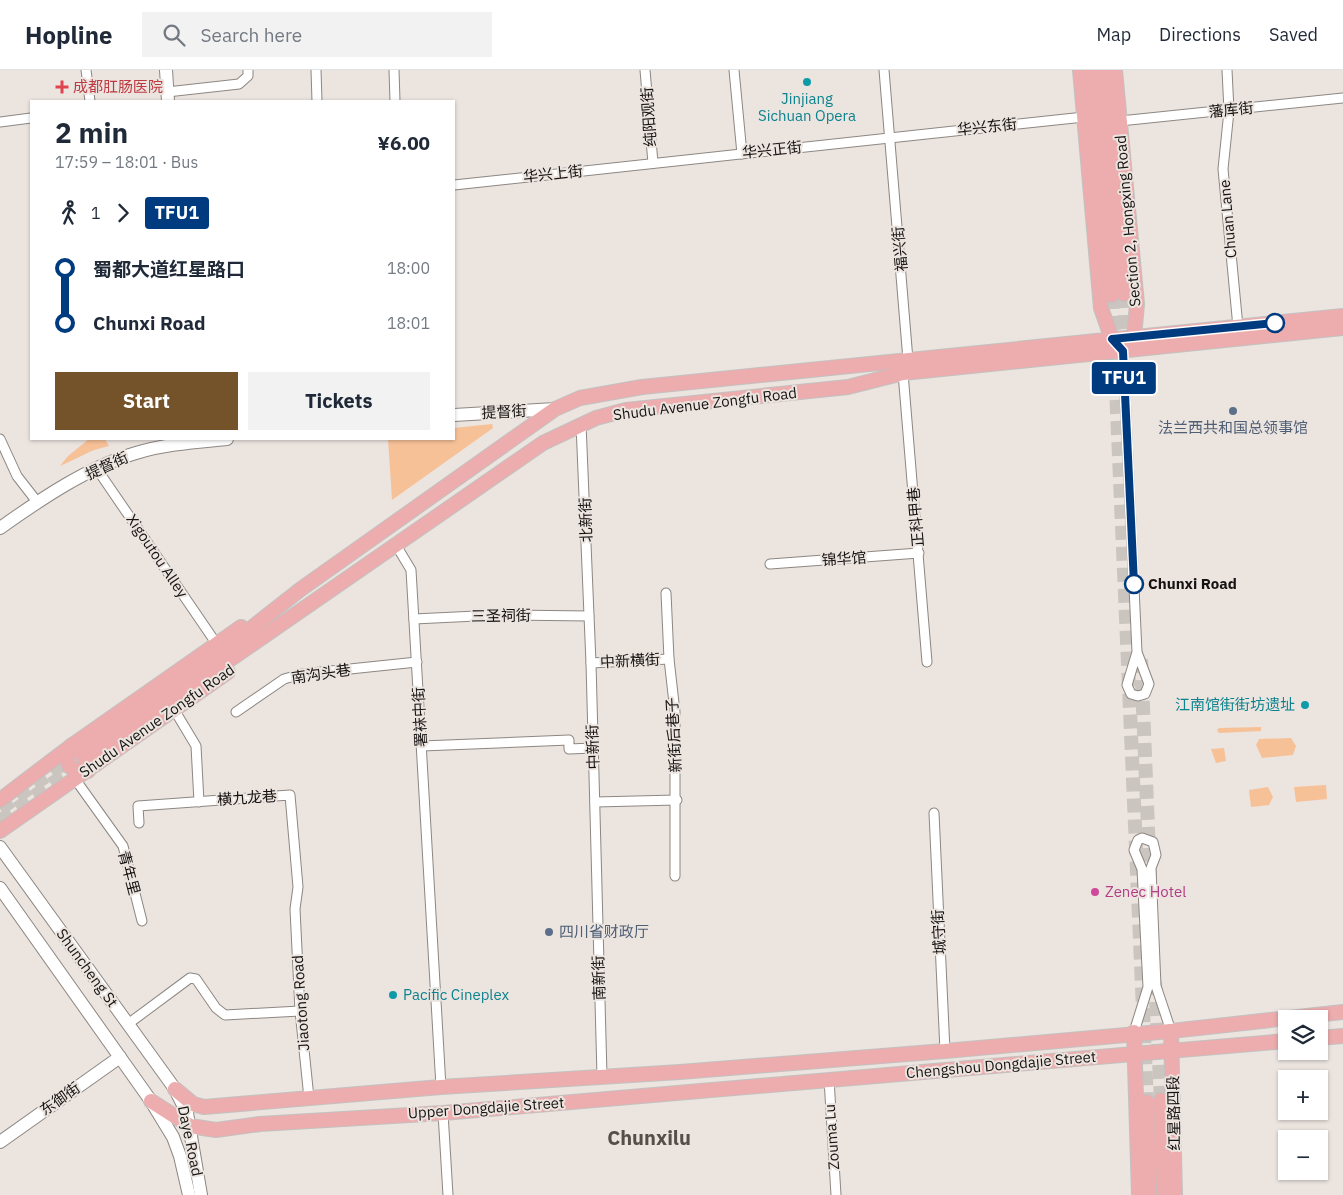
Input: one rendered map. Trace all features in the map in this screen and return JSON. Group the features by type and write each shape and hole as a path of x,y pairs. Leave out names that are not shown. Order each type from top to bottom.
{"main road":[{"path":"166,70 168,97"},
{"path":"1080,70 1100,308 1112,339 1123,351 1134,337"},
{"path":"1090,70 1118,294 1102,70"},
{"name":"Section 2, Hongxing Road","path":"1115,70 1137,304 1134,337"},
{"name":"Shudu Avenue Zongfu Road","path":"81,757 310,605 543,443 581,424 626,410 848,387 906,366 1112,339 1343,316"},
{"name":"Shudu Avenue Zongfu Road","path":"81,757 301,589 554,409 580,398 612,390 906,366 1123,351 1343,328"},
{"name":"提督街","path":"455,415 554,409"},
{"name":"提督街","path":"0,528 38,503 97,469 136,453 188,441 208,440"},
{"name":"Shudu Avenue Zongfu Road","path":"0,831 76,779 81,757 216,643 301,589"},
{"name":"Shudu Avenue Zongfu Road","path":"0,800 81,757 175,711 238,665 310,605"},
{"name":"Shuncheng St","path":"0,847 175,1089"},
{"name":"Shuncheng St","path":"0,888 151,1101"},
{"name":"Chengshou Dongdajie Street","path":"831,1060 945,1051 1134,1032 1171,1031 1343,1012"},
{"name":"红星路四段","path":"1171,1031 1173,1051 1175,1195"},
{"path":"1134,1032 1133,1053 1139,1195"},
{"path":"1328,1037 1343,1036"},
{"name":"Chengshou Dongdajie Street","path":"829,1079 1278,1042"},
{"name":"东御街","path":"0,1142 120,1057"},
{"name":"Upper Dongdajie Street","path":"175,1089 193,1104 204,1107 441,1087 831,1060"},
{"name":"Upper Dongdajie Street","path":"151,1101 190,1126 216,1130 260,1124 443,1113 829,1079"},
{"name":"Daye Road","path":"175,1089 184,1104 190,1126 201,1195"},
{"name":"Daye Road","path":"151,1101 173,1137 180,1156 189,1195"},
{"path":"1149,1195 1154,1101 1164,1195"},
{"path":"258,1102 251,1108 252,1116 260,1124"}],"street":[{"path":"86,70 90,100"},
{"path":"168,97 239,84 248,76 248,70"},
{"path":"316,70 318,100"},
{"path":"394,70 395,100"},
{"name":"纯阳观街","path":"645,70 652,163"},
{"path":"734,70 742,154"},
{"name":"福兴街","path":"884,70 891,138 906,366"},
{"name":"Chuan Lane","path":"1226,70 1230,111 1223,169 1238,327"},
{"name":"藩库街","path":"1120,120 1230,111 1343,98"},
{"name":"华兴东街","path":"891,138 1084,117"},
{"path":"0,122 30,118"},
{"name":"华兴正街","path":"652,163 891,138"},
{"name":"华兴上街","path":"455,185 652,163"},
{"path":"1123,351 1137,652"},
{"name":"正科甲巷","path":"906,366 927,662"},
{"name":"北新街","path":"581,424 589,616"},
{"path":"0,439 17,476 38,503"},
{"name":"Xigoutou Alley","path":"97,469 216,643"},
{"name":"署袜中街","path":"396,545 411,570 441,1087"},
{"name":"锦华馆","path":"770,564 919,553"},
{"name":"新街后巷子","path":"666,593 669,659 675,712 677,800 674,807 675,876"},
{"name":"三圣祠街","path":"414,619 497,615 589,616"},
{"name":"中新街","path":"589,616 596,879"},
{"name":"中新横街","path":"591,663 669,659"},
{"name":"南沟头巷","path":"236,712 284,679 302,674 417,662"},
{"path":"175,711 196,746 199,802"},
{"path":"422,746 569,740 569,749 593,748"},
{"name":"青年里","path":"76,779 123,846 142,921"},
{"name":"横九龙巷","path":"139,823 138,806 290,795 298,887 295,909"},
{"path":"595,802 677,800"},
{"name":"城守街","path":"934,813 945,1051"},
{"path":"1134,1032 1148,987 1142,869 1134,850 1138,840 1142,838 1153,842 1156,850 1151,868 1156,986 1171,1031"},
{"name":"南新街","path":"596,879 602,1076"},
{"name":"Jiaotong Road","path":"295,909 300,1011 309,1098"},
{"path":"128,1024 190,978 196,979 216,1008 225,1015 300,1011"},
{"name":"Zouma Lu","path":"829,1079 836,1195"},
{"path":"443,1113 448,1195"}],"shaded area":[{"path":"492,424 493,428 392,500 388,440 455,440 455,428"},
{"path":"88,440 106,440 109,446 94,450 60,466 68,456"},
{"path":"1261,727 1261,731 1219,733 1217,730 1219,728"},
{"path":"1291,738 1296,746 1293,755 1262,758 1256,745 1259,739"},
{"path":"1224,748 1226,761 1216,763 1211,749"},
{"path":"1326,785 1327,799 1296,802 1294,787"},
{"path":"1268,787 1273,797 1269,805 1251,807 1249,790"}],"tunnel":[{"path":"1124,294 1126,348"},
{"path":"1112,295 1147,1102"},
{"path":"1141,659 1150,877"},
{"path":"0,809 77,754"},
{"path":"0,821 85,760"},
{"path":"1155,981 1161,1100"}],"bus line":[{"name":"TFU1","path":"1134,584 1123,351 1112,339 1275,323"}],"place":[{"name":"Jinjiang Sichuan Opera","path":"807,82"},
{"name":"成都肛肠医院","path":"62,87"},
{"name":"法兰西共和国总领事馆","path":"1233,411"},
{"name":"Chunxi Road","path":"1134,584"},
{"name":"江南馆街街坊遗址","path":"1305,705"},
{"name":"Zenec Hotel","path":"1095,892"},
{"name":"四川省财政厅","path":"549,932"},
{"name":"Pacific Cineplex","path":"393,995"}],"district":[{"name":"Chunxilu","path":"649,1138"}]}
